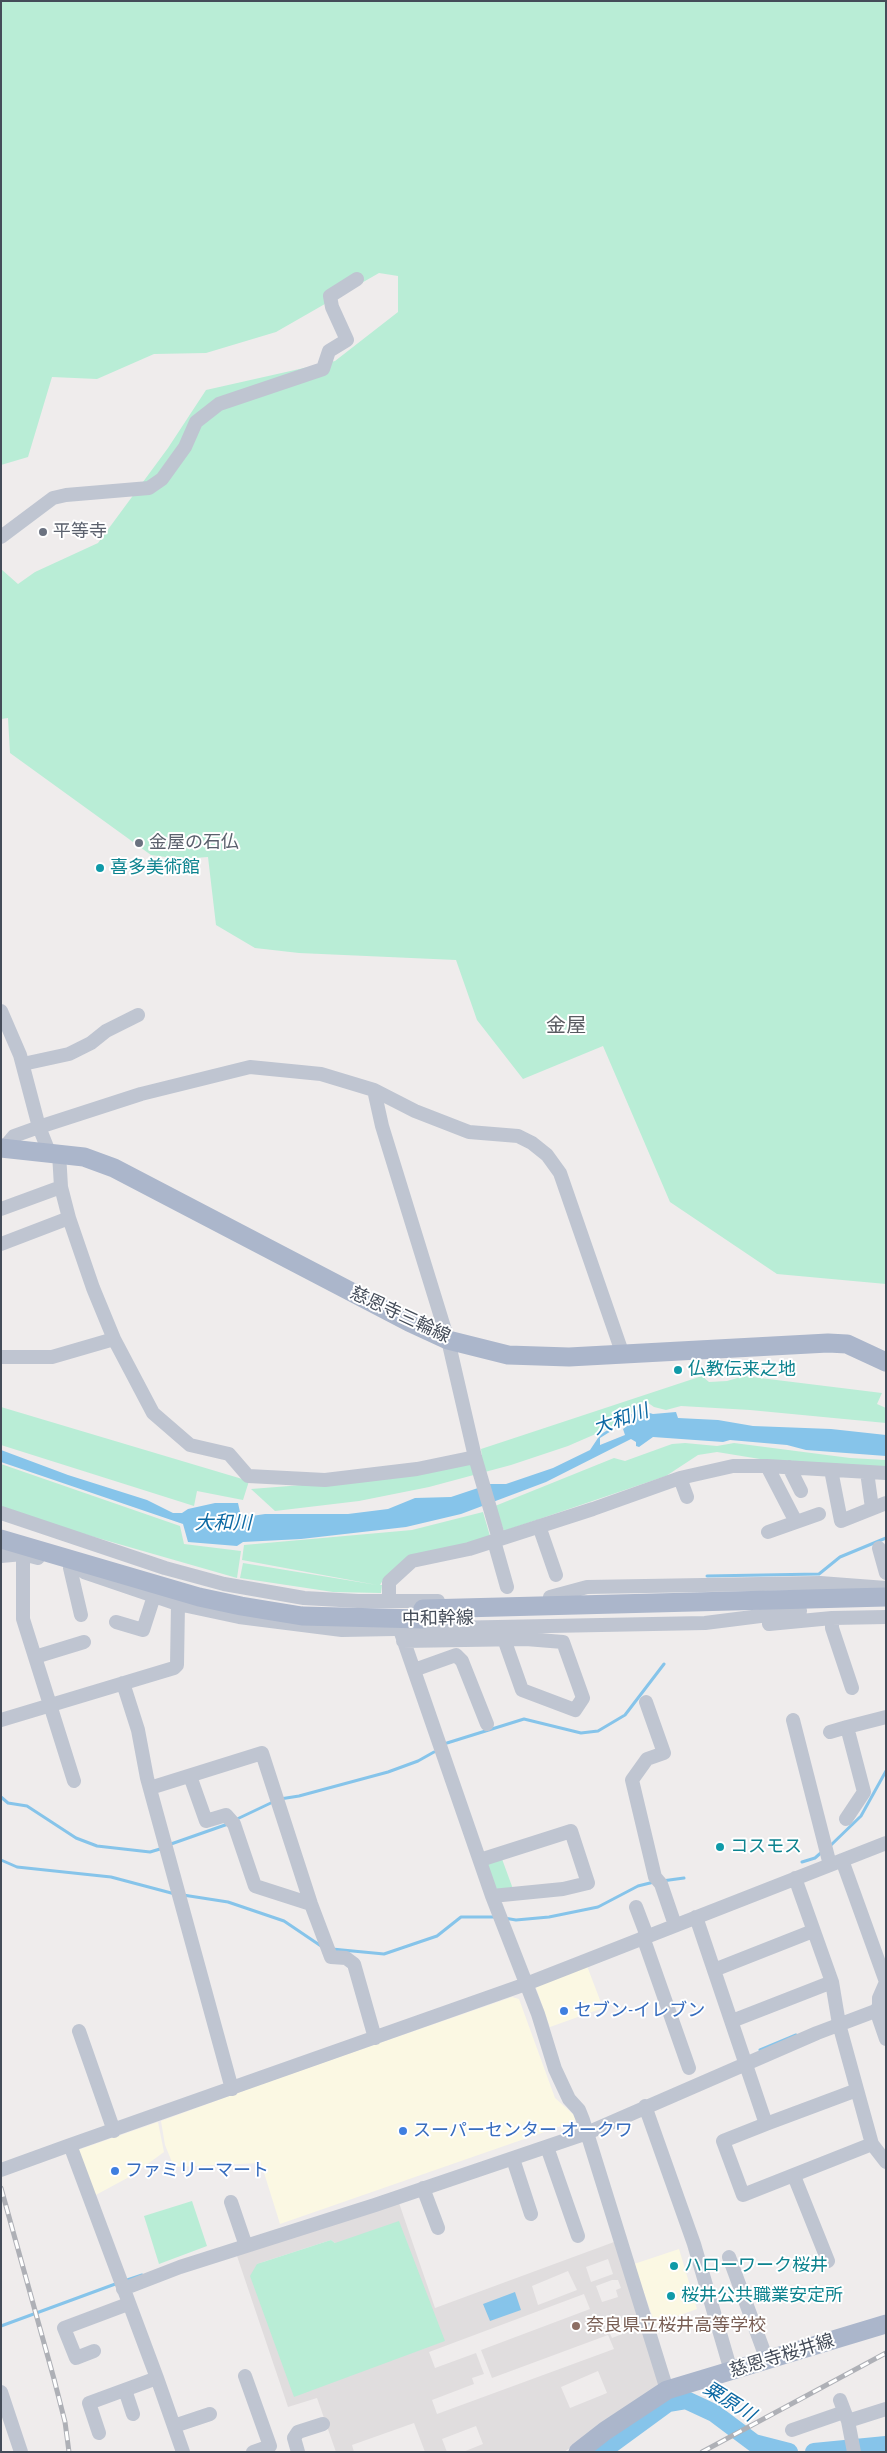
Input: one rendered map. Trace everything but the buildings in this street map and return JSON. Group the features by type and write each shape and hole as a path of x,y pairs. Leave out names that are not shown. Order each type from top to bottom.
{"main road":[{"name":"慈恩寺三輪線","path":"2,1148 54,1152 84,1157 114,1168 259,1246 448,1340 508,1355 569,1357 623,1355 828,1343 847,1344 886,1362"},
{"name":"中和幹線","path":"1,1528 198,1585 255,1598 321,1607 423,1614 886,1597"},
{"name":"中和幹線","path":"1,1539 199,1597 302,1616 800,1611 886,1608"},
{"name":"慈恩寺桜井線","path":"578,2452 605,2431 667,2390 886,2324"}],"street":[{"path":"1,538 53,498 66,495 148,488 162,478 185,447 196,422 219,404 324,369 329,351 347,340 332,307 330,296 358,279"},
{"path":"1,1011 23,1064 38,1127 54,1152 61,1187 93,1288 114,1340 153,1413 190,1445 229,1454 248,1476 325,1480 417,1469 475,1457"},
{"path":"23,1064 69,1054 91,1043 106,1031 138,1015"},
{"path":"2,1148 14,1136 38,1127 141,1094 250,1067 322,1074 374,1090 415,1111 469,1132 518,1136 532,1143 547,1155 560,1173 623,1355"},
{"path":"374,1090 382,1126 448,1340 507,1587"},
{"path":"1,1209 61,1187"},
{"path":"1,1244 70,1218"},
{"path":"1,1357 52,1357 114,1340"},
{"path":"389,1601 389,1582 412,1561 469,1549 680,1478 733,1466 767,1466 886,1473"},
{"path":"767,1466 796,1522"},
{"path":"789,1468 801,1491"},
{"path":"832,1470 841,1521 886,1503"},
{"path":"867,1472 872,1508"},
{"path":"680,1478 687,1497"},
{"path":"768,1532 820,1514"},
{"path":"1,1515 165,1568 224,1584 304,1598 389,1601 806,1590 886,1597"},
{"path":"539,1526 556,1575"},
{"path":"879,1548 886,1574"},
{"path":"1,1550 23,1554 70,1568 178,1604 301,1626 401,1635 504,1639 563,1642 583,1698 575,1710 522,1690 504,1639"},
{"path":"1,1556 23,1554"},
{"path":"23,1554 23,1619 74,1781"},
{"path":"70,1568 81,1614"},
{"path":"550,1597 597,1587 820,1583 886,1588"},
{"path":"116,1622 143,1630 154,1596"},
{"path":"1,1720 174,1668 176,1665 178,1604"},
{"path":"401,1635 546,1626 705,1623 800,1611"},
{"path":"546,1626 590,1634 686,1631 832,1618 886,1617"},
{"path":"832,1618 832,1628 852,1688"},
{"path":"401,1635 492,1896 526,1984 555,2069 569,2099 579,2110 585,2126 667,2390"},
{"path":"35,1657 84,1642"},
{"path":"414,1670 456,1656 462,1661 487,1724"},
{"path":"123,1683 138,1730 150,1788 232,2089"},
{"path":"646,1702 664,1753 647,1759 632,1780 658,1880 675,1925"},
{"path":"830,1732 886,1717"},
{"path":"794,1720 836,1862 886,1982 880,2006 886,2039"},
{"path":"846,1819 864,1792 847,1728"},
{"path":"150,1788 262,1753 311,1904 331,1957 346,1958 354,1964 375,2038"},
{"path":"190,1776 206,1821 226,1815 232,1821 255,1886 311,1904"},
{"path":"480,1860 571,1831 588,1883 563,1888 492,1896"},
{"path":"1,2170 526,1984 886,1843"},
{"path":"795,1878 832,1982 838,2019 872,2144 886,2162"},
{"path":"636,1907 689,2068"},
{"path":"696,1917 766,2124"},
{"path":"714,1970 813,1931"},
{"path":"732,2021 832,1982"},
{"path":"121,2284 180,2267 245,2242 423,2188 547,2147 585,2126 645,2106 838,2019 880,2006"},
{"path":"79,2031 114,2131"},
{"path":"857,2090 723,2141 743,2196 872,2144"},
{"path":"645,2106 694,2244 731,2371"},
{"path":"70,2146 128,2304 158,2378 183,2452"},
{"path":"547,2147 578,2236"},
{"path":"513,2159 531,2214"},
{"path":"794,2176 828,2261"},
{"path":"423,2188 438,2228"},
{"path":"231,2202 245,2242"},
{"path":"729,2257 767,2360"},
{"path":"94,2351 76,2358 64,2328 128,2304"},
{"path":"245,2376 270,2446 253,2452"},
{"path":"99,2433 89,2403 158,2378"},
{"path":"125,2390 133,2414"},
{"path":"1,2392 21,2452"},
{"path":"792,2430 844,2411 886,2409"},
{"path":"844,2411 852,2448"},
{"path":"174,2426 210,2414"},
{"path":"298,2452 294,2438 298,2432 323,2424"}],"shaded area":[{"path":"587,1966 603,2008 550,2027 535,1985"},
{"path":"512,1997 519,1999 555,2098 574,2115 576,2121 280,2224 261,2163 174,2167 165,2145 161,2121"},
{"path":"158,2122 164,2152 131,2176 92,2197 78,2150"},
{"name":"奈良県立桜井高等学校","path":"398,2200 435,2308 614,2242 661,2387 564,2452 463,2452 483,2444 476,2426 442,2439 447,2452 425,2452 414,2423 352,2445 354,2452 336,2452 317,2398 288,2407 236,2253","holes":["331,2240 335,2243 257,2264","608,2259 613,2274 591,2282 586,2267","568,2271 577,2290 538,2305 532,2286","612,2280 618,2280 621,2288 616,2290 618,2297 602,2302 596,2286","584,2294 590,2309 481,2350 492,2378 608,2335 614,2349 437,2414 432,2400 474,2384 472,2378 484,2374 476,2353 435,2368 429,2352","630,2315 635,2329 612,2338 606,2324","598,2371 607,2393 570,2408 561,2387"]},
{"path":"679,2249 697,2309 655,2324 634,2264"}],"green space":[{"path":"1,1 886,1 886,1284 777,1274 670,1202 603,1046 523,1079 477,1020 456,960 299,953 255,948 216,925 208,857 180,859 151,855 10,753 8,718 1,719 1,569 18,584 35,572 98,543 168,448 206,390 335,361 398,312 398,276 379,273 276,332 206,353 154,354 97,379 52,377 28,457 1,465"},
{"path":"702,1376 709,1382 727,1381 744,1376 882,1393 877,1404 886,1408 886,1423 750,1410 681,1406 666,1410 654,1407 644,1400 639,1407 614,1426 568,1446 511,1465 429,1487 359,1501 275,1511 251,1489 328,1483 482,1457 481,1449"},
{"path":"1,1407 249,1481 243,1500 197,1491 194,1506 1,1445"},
{"path":"685,1443 717,1446 734,1443 850,1458 886,1460 886,1469 760,1459 717,1452 698,1455 666,1476 504,1531 495,1506 614,1458 625,1461 672,1444"},
{"path":"1,1464 180,1526 184,1544 241,1551 237,1578 28,1518 1,1506"},
{"path":"483,1512 490,1536 383,1580 380,1585 382,1585 381,1593 333,1592 240,1578 243,1563 377,1585 242,1560 244,1545 412,1530"},
{"path":"502,1859 513,1889 498,1890 492,1885 488,1864"},
{"path":"192,2201 207,2246 159,2264 144,2216"},
{"path":"399,2221 445,2341 294,2397 250,2276 257,2264 331,2240 335,2243"}],"water":[{"name":"大和川","path":"642,1407 643,1411 653,1414 676,1412 678,1418 718,1420 753,1426 831,1429 886,1435 886,1456 806,1450 787,1445 730,1440 723,1442 653,1437 639,1447 631,1439 546,1482 461,1514 406,1527 301,1539 243,1542 237,1546 188,1542 183,1524 1,1462 1,1450 68,1475 147,1500 173,1513 182,1513 188,1509 215,1503 238,1503 240,1512 245,1517 265,1514 348,1514 388,1509 415,1498 451,1497 490,1484 506,1484 553,1468 590,1450 600,1435","holes":["634,1421 623,1429 625,1435 600,1445 600,1438 624,1423"]},
{"path":"515,2292 521,2310 490,2321 483,2304"}],"waterway":[{"path":"707,1576 819,1574 840,1557 886,1538"},
{"path":"447,1743 524,1719 581,1733 598,1731 625,1715 664,1664"},
{"path":"280,1799 299,1796 388,1772 418,1761 434,1752"},
{"path":"830,1846 861,1816 886,1771"},
{"path":"1,1797 8,1803 27,1806 76,1838 97,1846 150,1852 160,1849"},
{"path":"235,1820 275,1801"},
{"path":"171,1844 228,1824"},
{"path":"802,1862 815,1858 823,1851"},
{"path":"1,1860 17,1867 111,1877 175,1894"},
{"path":"662,1881 684,1878"},
{"path":"504,1918 516,1920 549,1917 598,1907 638,1886 654,1882"},
{"path":"183,1895 228,1902 284,1921 321,1946"},
{"path":"332,1949 384,1954 437,1936 461,1917 496,1917"},
{"path":"760,2050 796,2035"},
{"path":"124,2281 142,2275"},
{"path":"1,2326 118,2283"},
{"name":"粟原川","path":"601,2452 668,2403 686,2400 714,2413 754,2443 789,2452"},
{"name":"粟原川","path":"814,2452 886,2445"}],"railway":[{"path":"1,2188 54,2379 65,2422 69,2452"},
{"path":"702,2452 886,2353"}],"place":[{"name":"平等寺","path":"43,532"},
{"name":"金屋の石仏","path":"139,843"},
{"name":"喜多美術館","path":"100,868"},
{"name":"仏教伝来之地","path":"678,1370"},
{"name":"コスモス","path":"720,1847"},
{"name":"セブン-イレブン","path":"564,2011"},
{"name":"スーパーセンター オークワ","path":"403,2131"},
{"name":"ファミリーマート","path":"115,2171"},
{"name":"ハローワーク桜井","path":"674,2266"},
{"name":"桜井公共職業安定所","path":"671,2296"},
{"name":"奈良県立桜井高等学校","path":"576,2326"}],"district":[{"name":"金屋","path":"566,1026"}]}
